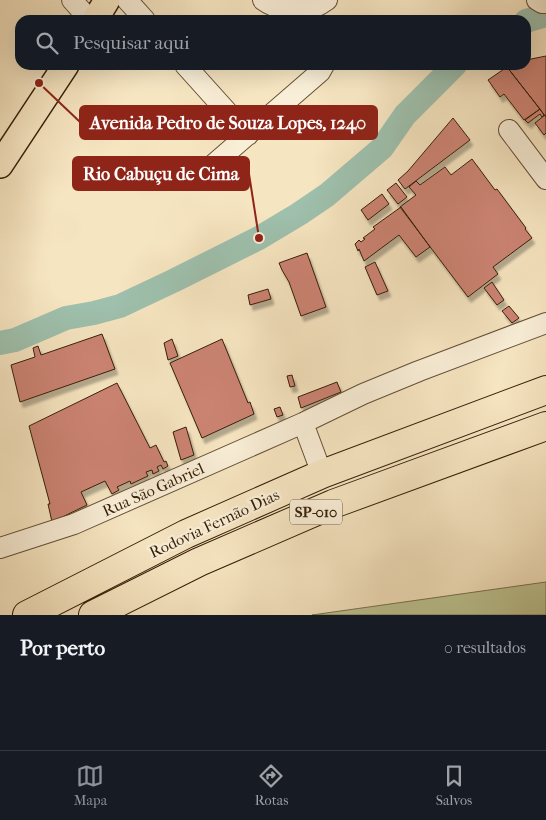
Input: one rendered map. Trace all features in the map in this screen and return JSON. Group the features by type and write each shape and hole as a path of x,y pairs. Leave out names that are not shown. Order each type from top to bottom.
{"highway":[{"name":"Rodovia Fernão Dias","path":"27,615 186,534 322,474 546,390"},
{"name":"Rodovia Fernão Dias","path":"93,615 199,562 333,504 546,426"}],"main road":[{"path":"98,15 107,0"},
{"path":"0,165 63,70"}],"street":[{"path":"72,0 86,15"},
{"path":"127,0 140,15"},
{"path":"263,0 266,3 294,10 320,9"},
{"path":"537,0 546,2"},
{"path":"190,70 248,135"},
{"path":"207,170 321,70"},
{"path":"509,130 546,179"},
{"name":"Rua São Gabriel","path":"0,548 74,524 418,370 546,323"},
{"path":"303,423 322,474"}],"green space":[{"path":"546,582 546,615 312,615"}],"building":[{"path":"546,56 546,117 509,70 531,70 531,59"},
{"path":"503,70 509,70 540,109 524,120 504,94 500,97 488,80"},
{"path":"540,109 544,115 542,117 540,114 528,123 525,120"},
{"path":"545,115 546,133 544,135 535,123"},
{"path":"453,118 470,140 405,189 398,180 408,171"},
{"path":"472,159 495,190 497,189 532,238 493,267 498,274 468,297 400,207 416,195 409,187 416,181 420,185 445,167 451,175"},
{"path":"396,183 407,197 398,204 387,190"},
{"path":"382,194 389,204 368,220 361,210"},
{"path":"401,207 430,247 416,257 399,235 364,261 355,244 359,240 361,242 365,239 363,238 375,229 373,227"},
{"path":"307,253 326,307 301,316 289,282 279,263"},
{"path":"375,262 388,291 377,295 365,267"},
{"path":"492,282 504,300 497,305 484,288"},
{"path":"268,289 271,299 250,305 248,295"},
{"path":"509,306 519,318 512,323 502,311"},
{"path":"102,334 115,369 20,402 11,365 35,357 33,348 38,346 41,355"},
{"path":"172,339 178,356 168,360 164,343"},
{"path":"222,339 254,414 202,438 170,363"},
{"path":"292,375 295,386 290,387 287,376"},
{"path":"337,382 341,392 301,408 298,397"},
{"path":"117,383 150,448 156,445 168,466 163,469 161,465 157,467 159,471 153,474 152,470 146,472 148,476 131,484 130,481 117,487 119,490 112,494 105,481 81,492 87,505 52,522 48,504 50,504 29,426"},
{"path":"280,407 283,415 277,417 274,409"},
{"path":"186,427 194,455 181,460 173,432"}],"waterway":[{"path":"531,20 546,15"},
{"path":"0,343 15,340 66,318 120,306 259,238 299,214 327,195 382,148 405,115 450,70"}],"place":[{"name":"Avenida Pedro de Souza Lopes, 1240","path":"39,83"},
{"name":"Rio Cabuçu de Cima","path":"259,238"}]}
